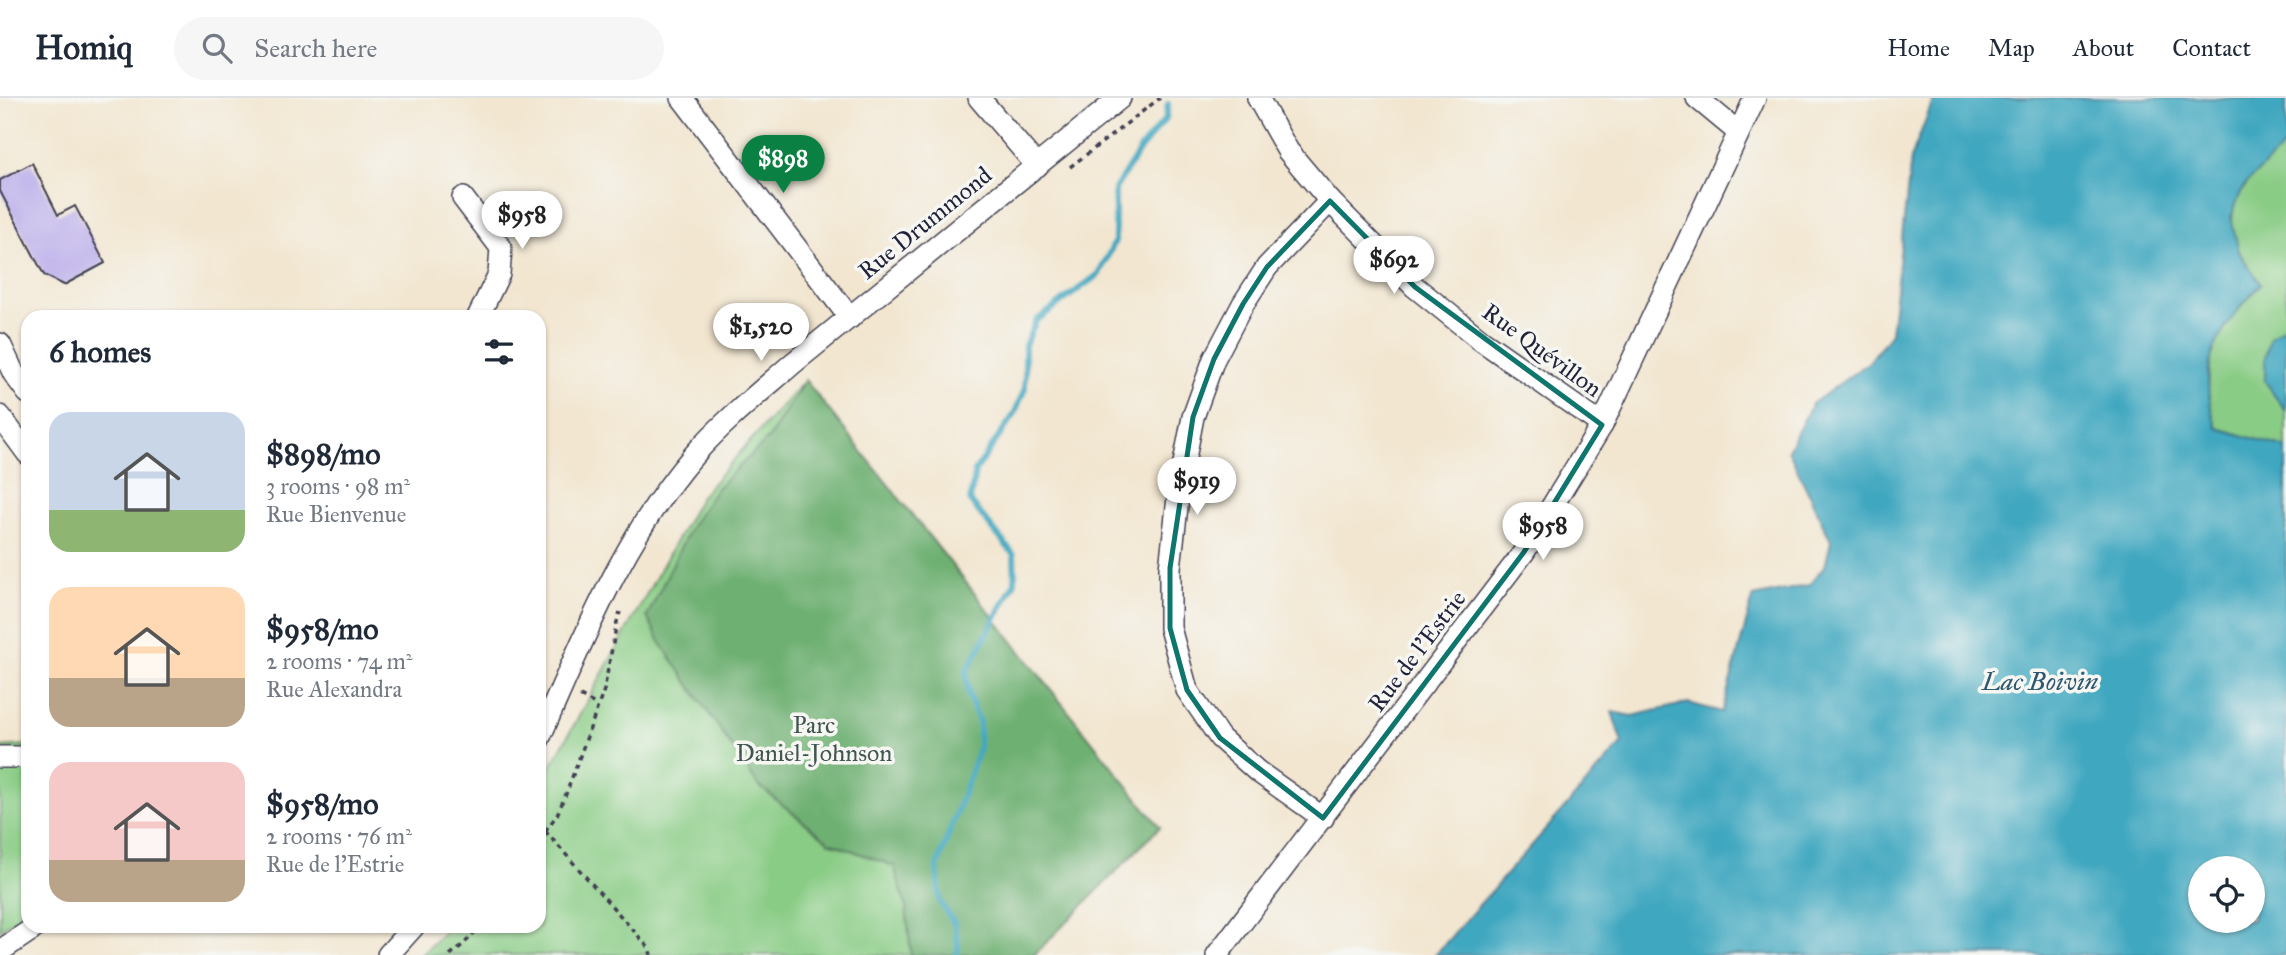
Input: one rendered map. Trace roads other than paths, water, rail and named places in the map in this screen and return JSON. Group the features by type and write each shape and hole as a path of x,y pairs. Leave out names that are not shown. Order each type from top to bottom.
{"street":[{"path":"682,98 850,318"},
{"path":"979,98 1037,166"},
{"name":"Rue Drummond","path":"546,710 561,687 606,593 646,519 694,455 751,399 1120,98"},
{"name":"Rue Quévillon","path":"1258,98 1288,151 1331,201 1415,287 1481,340 1602,425"},
{"path":"1697,98 1738,132"},
{"name":"Rue de l'Estrie","path":"1217,955 1524,552 1602,425 1755,98"},
{"path":"463,198 501,248 499,274 481,310"},
{"path":"1323,818 1256,771 1220,738 1187,690 1170,628 1170,568 1179,489 1193,417 1214,359 1243,304 1267,267 1331,201"},
{"path":"0,344 21,382"},
{"path":"0,416 21,444"},
{"path":"0,757 21,757"},
{"path":"0,951 27,933"},
{"path":"388,955 408,933"}],"water":[{"name":"Lac Boivin","path":"1934,98 2286,98 2286,144 2243,187 2231,217 2239,252 2261,284 2222,333 2209,366 2208,384 2217,428 2286,448 2286,955 1435,955 1622,743 1612,712 1632,716 1688,703 1722,712 1753,597 1809,585 1825,566 1831,541 1788,450 1812,404 1869,362 1891,333 1911,158"},
{"path":"2286,325 2286,411 2265,381 2265,358 2270,337"}],"waterway":[{"path":"957,955 954,923 940,902 937,867 979,749 979,721 969,697 966,673 1015,582 1014,555 970,501 975,471 1014,415 1025,388 1025,345 1036,321 1099,274 1115,241 1115,189 1141,148 1166,118 1168,104"}],"park label":[{"name":"Parc Daniel-Johnson","path":"814,739"}]}
